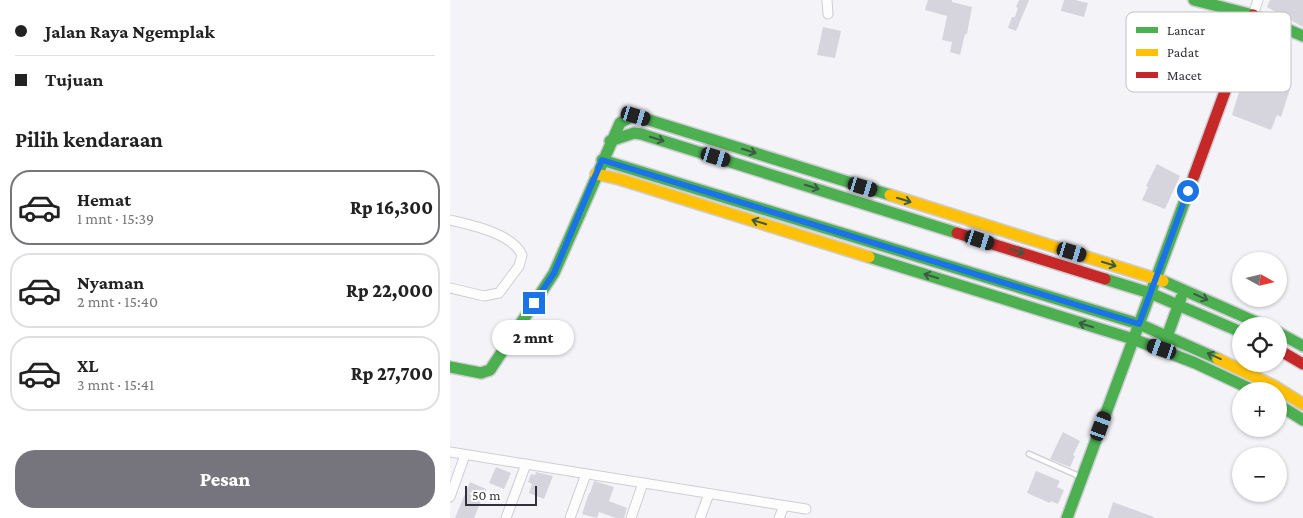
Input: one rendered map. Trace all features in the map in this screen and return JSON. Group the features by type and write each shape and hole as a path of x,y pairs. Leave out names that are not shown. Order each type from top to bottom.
{"main road":[{"path":"1194,0 1241,12"},
{"path":"1291,31 1303,36"},
{"path":"1067,518 1225,92"},
{"path":"450,367 481,374 490,370 554,273 610,141 620,123 636,116 1156,278 1245,317"},
{"path":"610,141 634,133 641,134 1150,293 1232,328"},
{"path":"602,160 1139,324 1235,366 1274,386 1303,404"},
{"path":"596,174 629,182 1133,339 1162,349 1238,382"},
{"path":"1162,349 1184,289"},
{"path":"1287,337 1303,346"},
{"path":"1287,355 1303,364"},
{"path":"1287,410 1303,420"}],"street":[{"path":"827,0 828,14"},
{"path":"1254,12 1258,0"},
{"path":"450,220 494,231 520,250 522,255 519,266 499,293 484,296 450,288"},
{"path":"450,452 806,510"},
{"path":"450,497 465,454"},
{"path":"506,518 526,464"},
{"path":"570,518 586,474"},
{"path":"631,518 643,483"},
{"path":"700,518 709,494"},
{"path":"779,518 784,506"}],"lane":[{"path":"1029,454 1082,477"}],"building":[{"path":"928,0 952,0 952,2 972,7 967,34 965,34 960,55 950,52 952,42 942,40 947,16 925,10"},
{"path":"1019,0 1029,0 1016,31 1008,28 1012,17 1015,17"},
{"path":"1064,0 1088,3 1084,17 1061,11"},
{"path":"1270,0 1303,0 1303,27 1291,20 1291,12 1276,12 1267,7"},
{"path":"823,27 841,31 835,58 817,55"},
{"path":"1239,92 1289,92 1281,117 1277,115 1271,130 1232,115"},
{"path":"1157,164 1180,176 1165,209 1142,200 1148,187 1146,186"},
{"path":"1063,432 1080,441 1073,455 1075,456 1070,467 1050,459"},
{"path":"496,467 511,473 504,489 489,483"},
{"path":"1036,471 1060,481 1057,487 1064,490 1058,504 1051,501 1050,503 1027,493"},
{"path":"536,472 553,476 544,499 529,493 532,484 528,482 531,474 535,475"},
{"path":"594,481 614,487 609,501 627,508 624,518 616,518 599,512 597,518 582,514"},
{"path":"470,482 486,489 474,518 455,518"},
{"path":"1113,502 1154,517 1154,518 1108,518"}],"traffic: fast":[{"path":"1194,0 1241,12"},
{"path":"1291,31 1303,36"},
{"path":"450,367 481,373 490,370 554,273 620,123 630,117 636,116 890,195"},
{"path":"610,141 634,133 641,134 957,233"},
{"path":"602,160 1139,324 1218,359"},
{"path":"1067,518 1194,176"},
{"path":"869,257 1133,339 1195,363 1236,382"},
{"path":"1105,279 1150,293 1232,328"},
{"path":"1163,281 1245,317"},
{"path":"1165,342 1181,298"},
{"path":"1287,337 1303,346"},
{"path":"1287,410 1303,420"}],"traffic: slow":[{"path":"596,174 619,179 869,257"},
{"path":"890,195 1163,281"},
{"path":"1218,359 1274,386 1303,404"}],"traffic: jam":[{"path":"1194,176 1225,92"},
{"path":"957,233 1105,279"},
{"path":"1287,355 1303,364"}],"route":[{"path":"534,303 554,273 602,160 1139,324 1188,191"}]}
